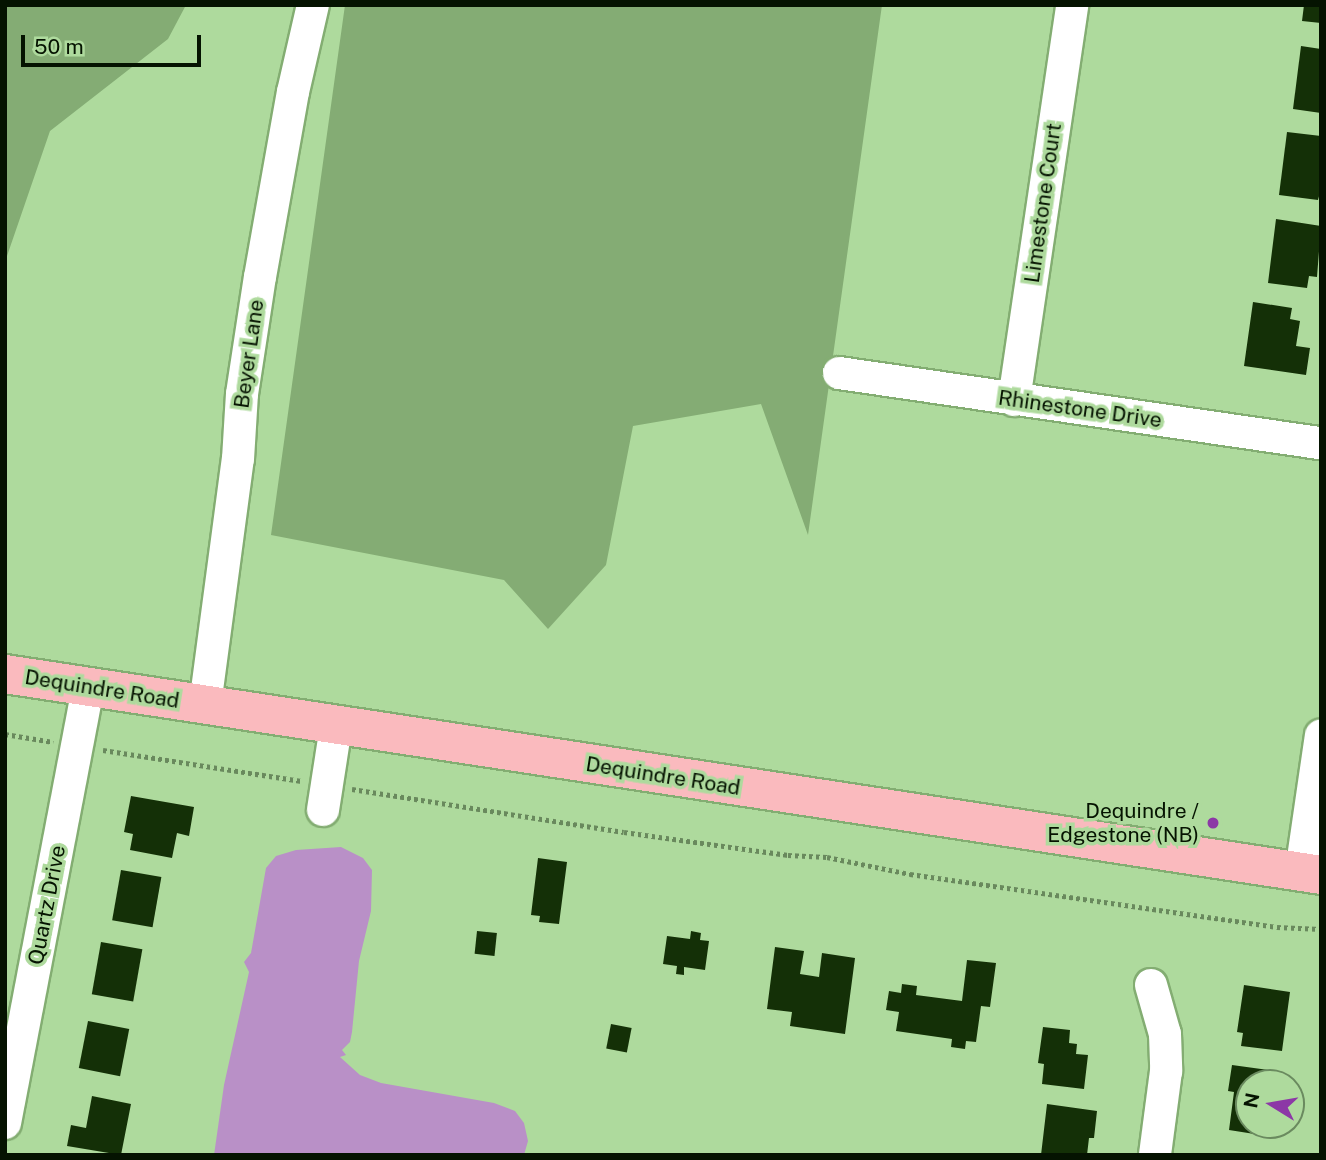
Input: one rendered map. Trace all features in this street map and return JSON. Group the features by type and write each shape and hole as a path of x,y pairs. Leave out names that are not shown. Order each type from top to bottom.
{"main road":[{"name":"Dequindre Road","path":"5,674 1311,874"}],"street":[{"name":"Beyer Lane","path":"205,705 238,459 242,394 260,276 293,92 313,5"},
{"name":"Limestone Court","path":"1014,400 1072,5"},
{"name":"Rhinestone Drive","path":"839,373 1321,443"},
{"name":"Quartz Drive","path":"5,1123 88,687"},
{"path":"325,798 336,726"},
{"path":"1311,874 1321,735"},
{"path":"1152,985 1165,1034 1166,1071 1155,1155"}],"path":[{"path":"5,734 58,743"},
{"path":"94,749 325,798 624,832 788,855 827,857 911,874 1277,927 1321,929"}],"green space":[{"path":"5,5 186,5 168,39 50,131 7,256"},
{"path":"345,5 882,5 808,535 761,404 633,426 606,565 548,629 504,580 271,535"}],"shaded area":[{"path":"341,847 363,858 372,870 371,911 359,961 352,1032 350,1042 342,1050 346,1055 340,1057 360,1075 381,1083 494,1103 515,1111 524,1123 528,1141 524,1155 214,1155 224,1085 249,972 244,962 251,953 266,868 276,856 296,850"}],"building":[{"path":"1304,5 1321,5 1321,23 1302,21"},
{"path":"1301,46 1321,49 1321,113 1293,109"},
{"path":"1287,132 1321,136 1321,189 1318,200 1279,195"},
{"path":"1276,219 1321,226 1317,277 1309,276 1307,288 1268,283"},
{"path":"1253,302 1292,308 1290,319 1300,321 1296,346 1310,348 1306,375 1244,366"},
{"path":"131,796 194,807 189,836 177,833 172,858 130,850 133,834 124,832"},
{"path":"538,858 567,862 559,924 539,922 540,916 531,915"},
{"path":"121,870 161,877 153,927 112,920"},
{"path":"477,931 497,933 494,956 475,954"},
{"path":"691,931 701,933 700,940 709,941 705,970 684,967 684,975 676,974 677,966 663,964 667,936 690,939"},
{"path":"101,942 142,949 133,1001 92,994"},
{"path":"775,947 804,951 800,974 819,977 822,953 855,958 845,1034 790,1026 792,1012 767,1009"},
{"path":"967,960 996,963 990,1007 981,1006 976,1042 966,1041 965,1049 951,1047 952,1039 896,1031 899,1012 886,1010 889,991 901,993 902,984 917,986 916,995 962,1001"},
{"path":"1244,985 1290,992 1282,1051 1241,1046 1243,1033 1237,1032"},
{"path":"88,1021 129,1029 120,1076 79,1068"},
{"path":"611,1024 632,1028 627,1053 606,1049"},
{"path":"1043,1027 1070,1030 1069,1043 1077,1044 1076,1054 1088,1055 1084,1089 1042,1084 1044,1064 1038,1063"},
{"path":"1232,1065 1261,1069 1235,1069 1235,1131 1229,1130 1234,1092 1228,1091"},
{"path":"92,1096 131,1104 121,1155 67,1146 71,1125 86,1128"},
{"path":"1047,1104 1097,1111 1094,1138 1089,1138 1087,1155 1041,1155"}],"place":[{"name":"Dequindre / Edgestone (NB)","path":"1213,823"}]}
